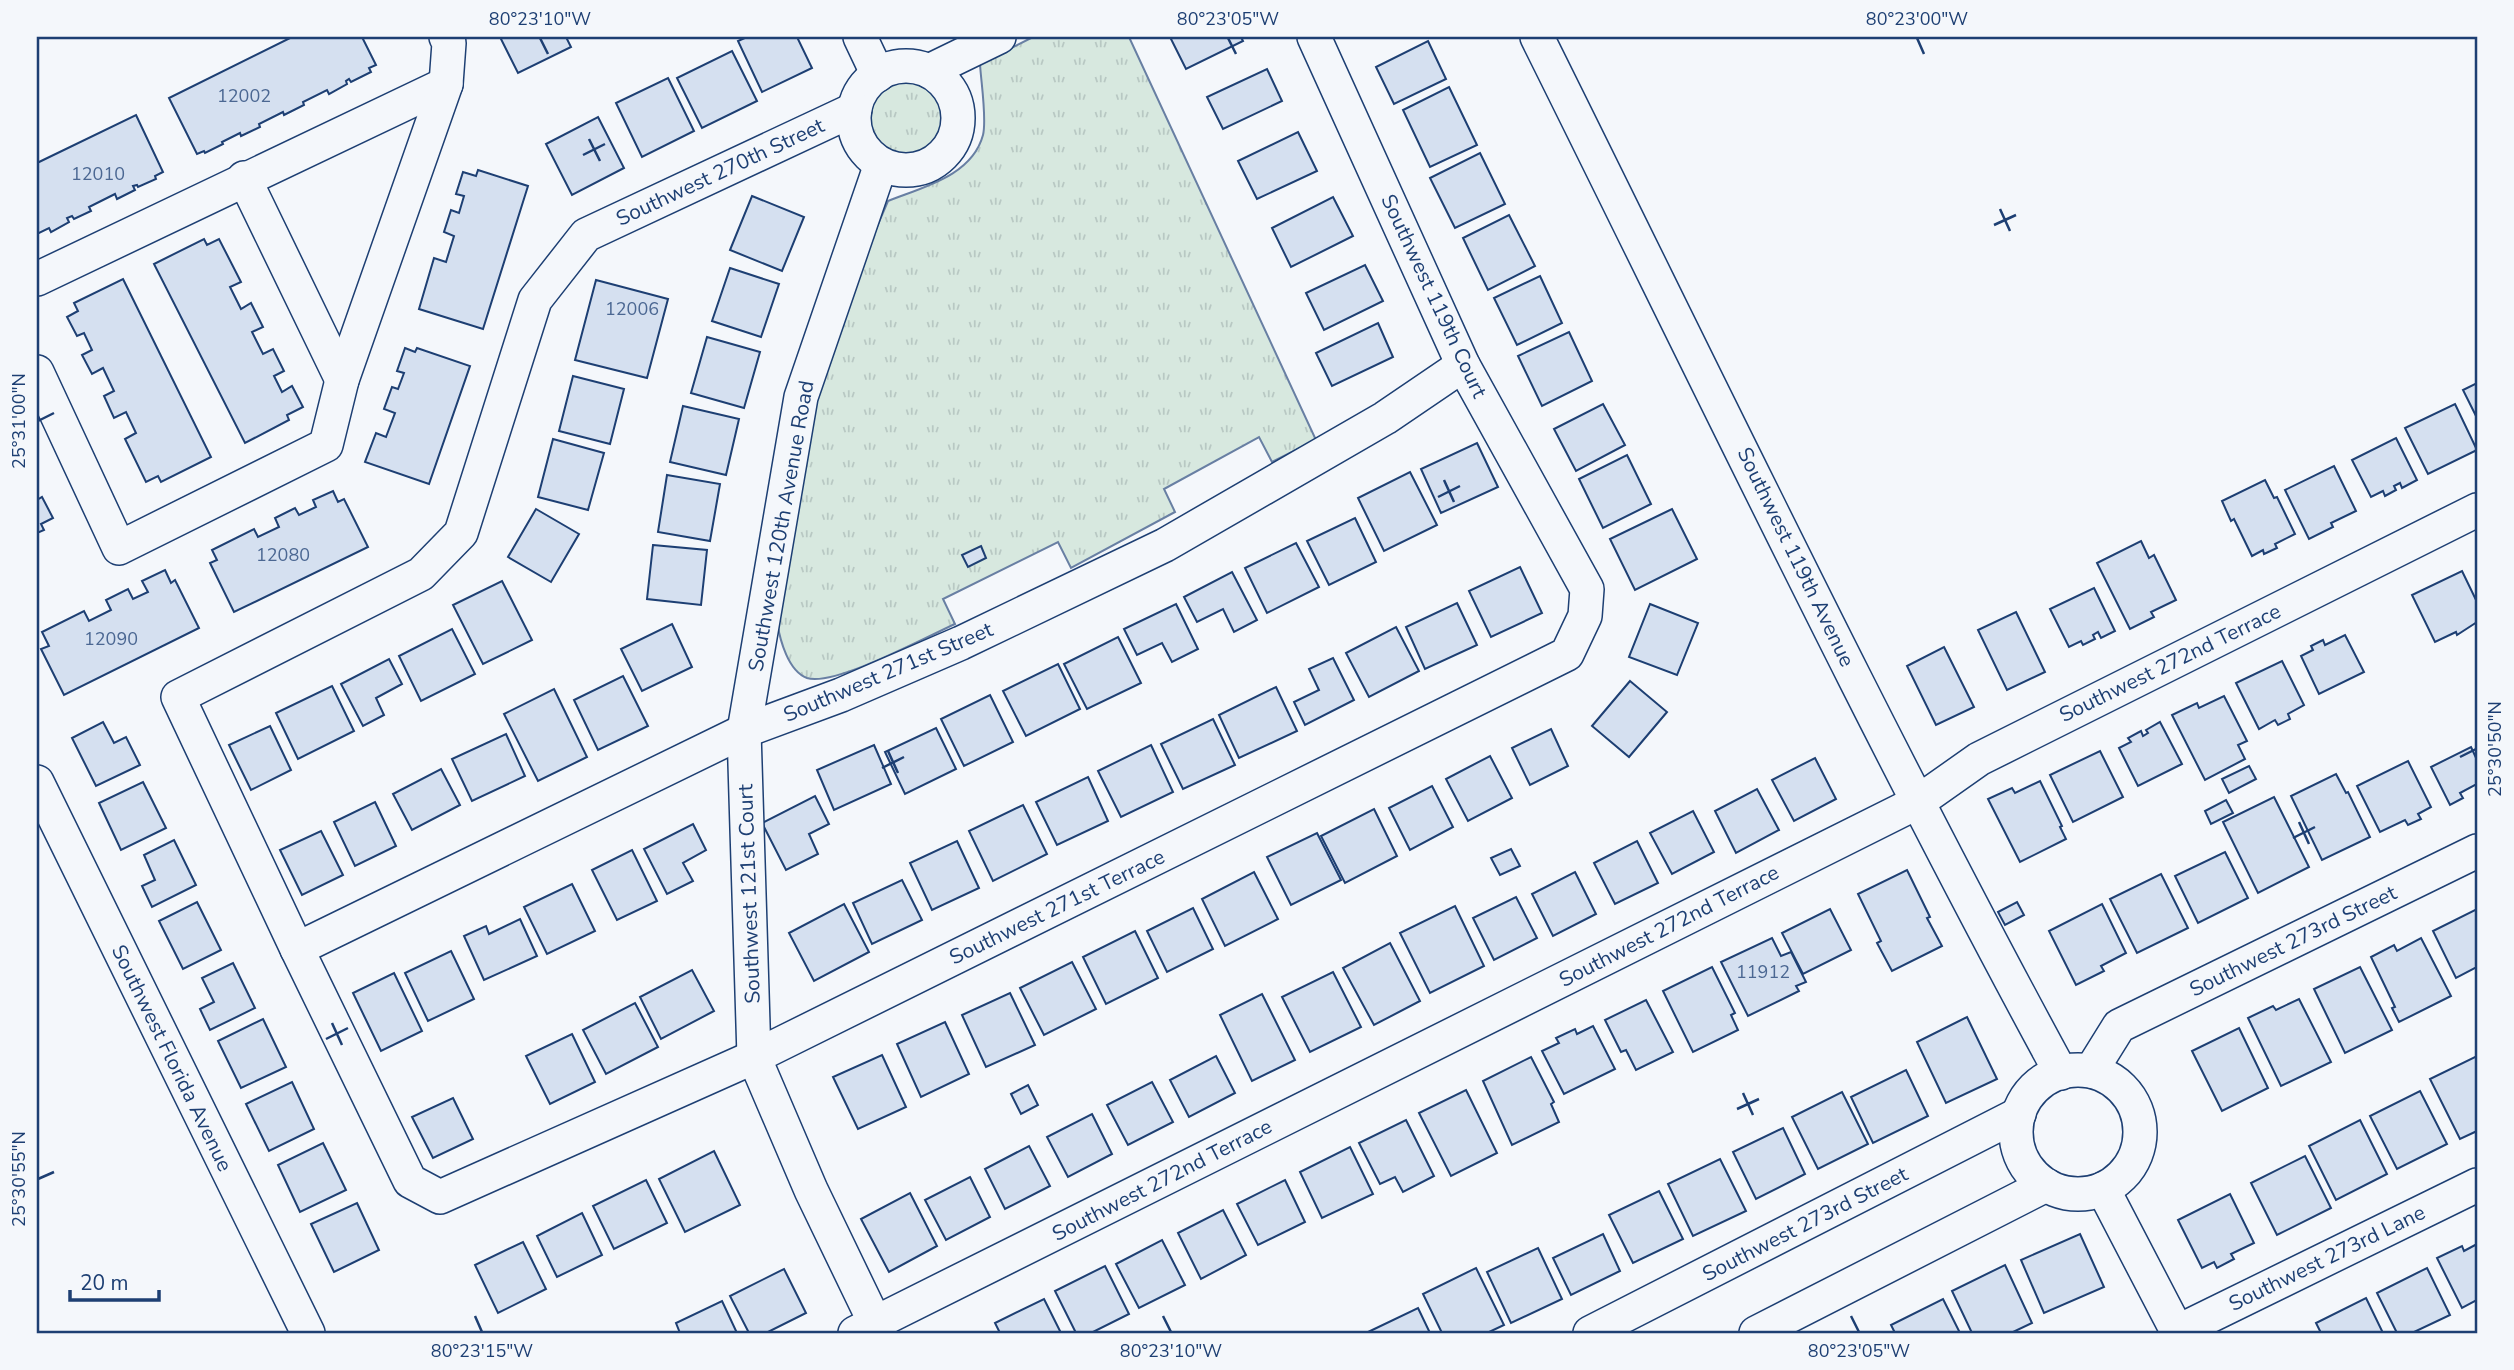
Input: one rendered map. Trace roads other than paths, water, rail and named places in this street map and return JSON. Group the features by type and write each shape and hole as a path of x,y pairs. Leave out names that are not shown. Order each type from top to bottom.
{"street":[{"path":"37,372 119,548 326,445 342,380 446,84 449,43 446,37"},
{"path":"860,37 885,71"},
{"path":"878,37 885,71"},
{"path":"929,71 999,37"},
{"name":"Southwest 119th Court","path":"1314,37 1463,365 1566,550"},
{"name":"Southwest 119th Avenue","path":"1537,37 1987,937 2076,1072"},
{"path":"917,67 929,71 942,80 952,93 958,109 958,125 953,142 943,155 914,170 897,170 881,164 868,154 859,141 854,125 859,96 867,84 885,71 917,67"},
{"path":"37,279 446,84"},
{"name":"Southwest 270th Street","path":"297,949 178,697 421,574 461,533 535,300 586,234 855,109"},
{"name":"Southwest 120th Avenue Road","path":"744,731 801,397 881,164"},
{"path":"244,178 342,380"},
{"name":"Southwest 271st Street","path":"297,949 744,731 842,695 961,643 1165,545 1385,418 1463,365"},
{"name":"Southwest 272nd Terrace","path":"870,1330 1918,802 1979,759 2477,510"},
{"name":"Southwest 271st Terrace","path":"297,949 410,1181 440,1197 754,1057 1567,654 1584,616 1587,589 1566,550"},
{"name":"Southwest 121st Court","path":"744,731 754,1057"},
{"name":"Southwest Florida Avenue","path":"37,782 308,1333"},
{"name":"Southwest 273rd Street","path":"2076,1072 2119,1026 2477,850"},
{"path":"754,1057 870,1330"},
{"path":"2076,1072 2110,1079 2126,1092 2136,1110 2140,1129 2138,1150 2129,1168 2115,1183 2103,1189 2076,1195 2056,1191 2038,1181 2024,1165 2016,1146 2015,1125 2021,1106 2033,1088 2050,1076 2076,1072"},
{"name":"Southwest 273rd Street","path":"1590,1333 1631,1324 2019,1114"},
{"path":"1756,1333 2046,1185"},
{"name":"Southwest 273rd Lane","path":"2178,1333 2477,1185"},
{"path":"2103,1189 2178,1333"}]}
